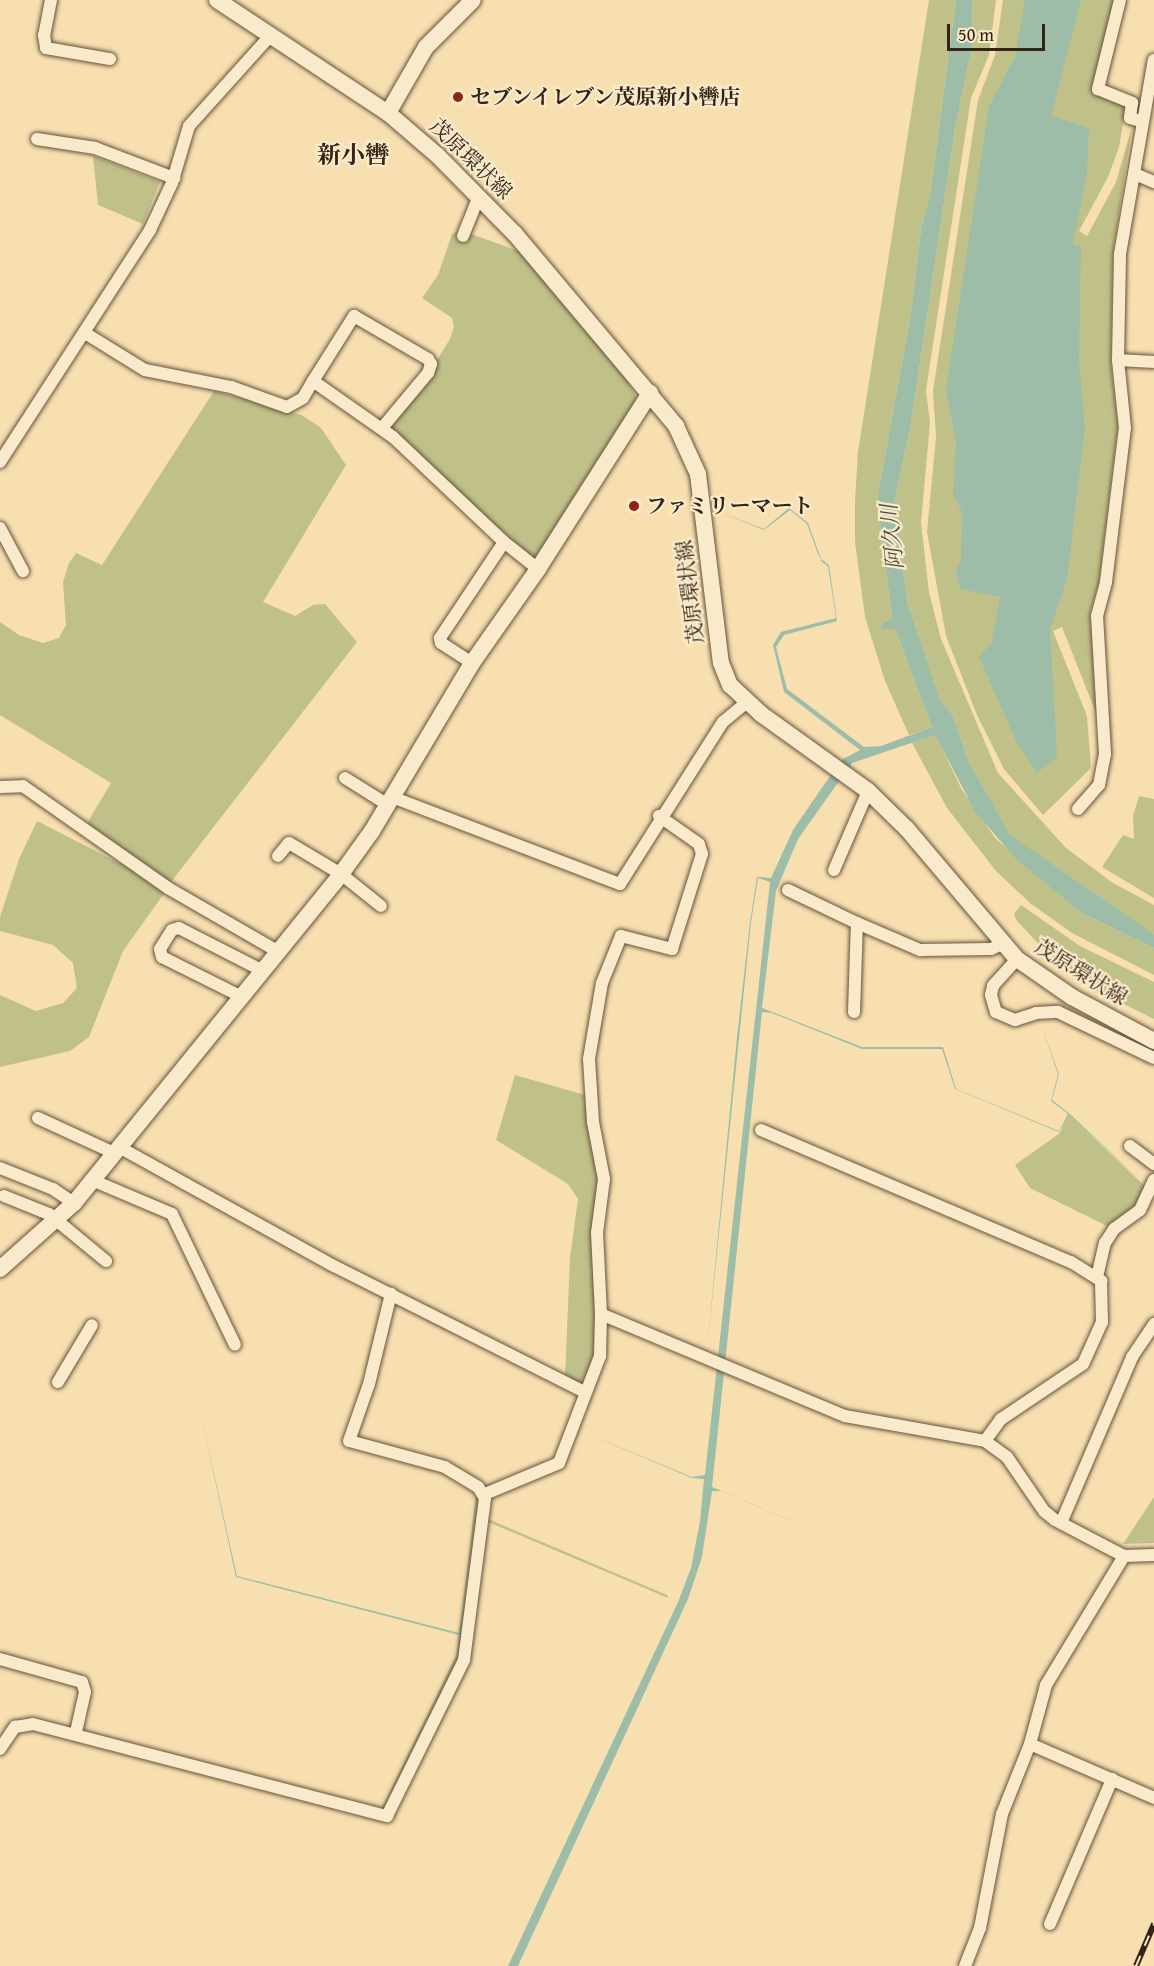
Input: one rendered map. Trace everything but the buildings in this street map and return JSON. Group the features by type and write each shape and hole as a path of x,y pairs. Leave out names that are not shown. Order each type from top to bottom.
{"main road":[{"path":"388,113 426,47 473,0"},
{"name":"茂原環状線","path":"222,1 388,113 479,196 676,426 698,474 722,663 730,685 747,702 868,790 907,829 1002,944 1017,958 1072,997 1154,1041"},
{"path":"0,1269 56,1222 75,1201 261,970 342,874 390,801 472,663 538,569 650,393"}],"street":[{"path":"51,0 44,35 46,48 110,59"},
{"path":"1120,0 1098,89 1132,103 1130,118 1141,121"},
{"path":"0,462 150,230 174,178 189,126 271,35"},
{"path":"1078,809 1100,785 1105,754 1097,616 1106,582 1125,428 1118,360 1119,254 1141,121 1154,60"},
{"path":"37,139 95,148 174,178"},
{"path":"1134,174 1154,182"},
{"path":"463,236 479,196"},
{"path":"85,333 145,370 231,387 287,407 303,398 354,316 428,359 431,364 428,373 382,428"},
{"path":"1118,360 1154,362"},
{"path":"313,381 382,428 504,542 538,569"},
{"path":"0,528 23,571"},
{"path":"472,663 441,643 440,638 504,542"},
{"path":"345,778 390,801 620,884 660,816 723,722 747,702"},
{"path":"0,787 23,786 168,888 277,951"},
{"path":"834,870 868,790"},
{"path":"485,1494 559,1463 602,1348 597,1233 605,1188 593,1122 589,1059 602,983 621,936 672,950 702,854 699,844 660,816"},
{"path":"278,856 289,843 342,874 381,906"},
{"path":"788,890 920,950 991,949 1002,944"},
{"path":"854,1012 857,923"},
{"path":"240,996 162,957 160,948 172,930 179,928 261,970"},
{"path":"1017,958 993,986 991,995 996,1012 1015,1020 1036,1012 1058,1012 1154,1058"},
{"path":"38,1118 116,1150 391,1294 585,1392"},
{"path":"761,1130 1097,1277 1101,1281 1102,1322 1083,1364 1001,1419 985,1441"},
{"path":"1130,1146 1154,1164"},
{"path":"0,1168 75,1201"},
{"path":"1097,1277 1105,1243 1114,1229 1140,1210 1154,1180"},
{"path":"91,1182 172,1214 235,1345"},
{"path":"4,1196 49,1214 106,1262"},
{"path":"391,1294 349,1441 445,1467 485,1494"},
{"path":"601,1314 845,1416 985,1441 1007,1457 1044,1511 1061,1523 1124,1556 1154,1555"},
{"path":"1061,1523 1132,1356 1154,1324"},
{"path":"58,1382 92,1325"},
{"path":"0,1749 10,1731 22,1724 76,1732 387,1816 464,1660 485,1494"},
{"path":"965,1966 980,1928 1002,1814 1030,1744 1046,1684 1124,1556"},
{"path":"0,1659 82,1682 85,1692 76,1732"},
{"path":"1030,1744 1154,1798"},
{"path":"1050,1924 1112,1779"}],"green space":[{"path":"929,0 956,0 930,195 921,229 911,313 877,500 892,618 881,624 883,629 895,629 932,727 909,735 885,681 865,617 855,542 855,501 858,452"},
{"path":"972,0 996,0 989,55 971,98 926,390 930,423 921,522 929,592 941,639 998,773 1066,848 1113,883 1154,905 1154,934 1010,836 969,762 953,716 940,701 908,604 893,507 910,430 955,129 973,42"},
{"path":"1003,0 1115,0 1092,94 1126,106 1119,147 1108,177 1079,231 1087,236 1116,182 1132,127 1113,252 1111,364 1118,426 1099,583 1090,613 1098,738 1096,713 1062,627 1053,631 1087,716 1091,768 1043,815 1004,769 977,715 946,636 927,532 936,437 933,391 978,100 995,55"},
{"path":"93,156 160,182 143,224 98,205"},
{"path":"460,230 521,252 627,380 637,399 538,569 382,428 432,368 450,339 454,327 452,318 422,298 438,275 452,234"},
{"path":"214,391 302,415 321,428 346,465 263,602 295,616 313,605 325,604 357,642 171,882 83,830 111,783 0,715 0,622 19,635 43,643 59,638 66,625 63,582 69,563 76,553 102,565"},
{"path":"935,734 961,788 995,838 1082,913 1154,948 1154,975 1072,933 1030,903 996,871 947,808 912,743"},
{"path":"1139,796 1154,799 1154,898 1102,867 1123,835 1134,839 1133,816"},
{"path":"37,821 168,888 123,951 89,1037 70,1051 0,1067 0,995 36,1011 63,1003 77,988 73,963 53,945 0,931 0,917 19,859"},
{"path":"1021,905 1080,946 1154,982 1154,1019 1095,990 1053,959 1017,921 1014,914"},
{"path":"515,1075 585,1095 601,1202 593,1362 581,1384 565,1377 570,1258 578,1199 568,1184 496,1140"},
{"path":"1068,1114 1148,1189 1142,1200 1111,1228 1030,1188 1015,1165 1060,1133"},
{"path":"476,1492 480,1498 462,1655 387,1809 381,1810 458,1652"},
{"path":"1154,1497 1154,1543 1123,1544"},
{"path":"488,1519 667,1595 668,1598 486,1521"}],"water":[{"name":"阿久川","path":"956,0 972,0 973,42 955,129 910,430 893,507 908,604 940,700 953,716 969,762 1010,835 1154,934 1154,948 1082,913 1016,859 976,813 935,735 852,763 798,839 776,891 762,1008 862,1047 943,1047 956,1089 1059,1131 1068,1114 1051,1101 1058,1074 1041,1024 1059,1074 1052,1100 1070,1114 1144,1184 1069,1115 1059,1132 955,1089 942,1049 862,1049 772,1013 762,1012 712,1487 1067,1638 721,1491 712,1491 702,1557 688,1599 518,1966 508,1966 678,1602 691,1568 700,1521 704,1479 692,1478 578,1430 692,1477 705,1475 770,882 758,878 751,922 707,1350 737,1037 750,922 757,877 771,878 793,830 823,786 843,759 860,750 784,692 773,645 781,632 836,618 828,566 822,562 818,554 807,524 790,510 764,530 719,512 764,529 789,508 808,523 821,559 829,565 837,621 784,635 776,647 787,689 864,747 881,746 932,727 895,629 882,629 881,624 892,618 877,500 911,313 921,229 930,195"},
{"path":"1025,0 1081,0 1051,116 1089,128 1087,173 1073,244 1081,246 1079,362 1085,427 1067,579 1050,629 1057,757 1037,773 1017,743 979,657 992,642 1000,597 960,589 956,570 961,559 962,512 953,494 956,441 946,390 989,106 1015,57"},
{"path":"201,1416 237,1576 459,1633 477,1497 458,1652 383,1808 457,1653 459,1635 236,1577"}],"railway":[{"path":"1136,1966 1154,1924"}],"place":[{"name":"セブンイレブン茂原新小轡店","path":"458,97"},
{"name":"ファミリーマート","path":"634,506"}],"district":[{"name":"新小轡","path":"353,155"}]}
